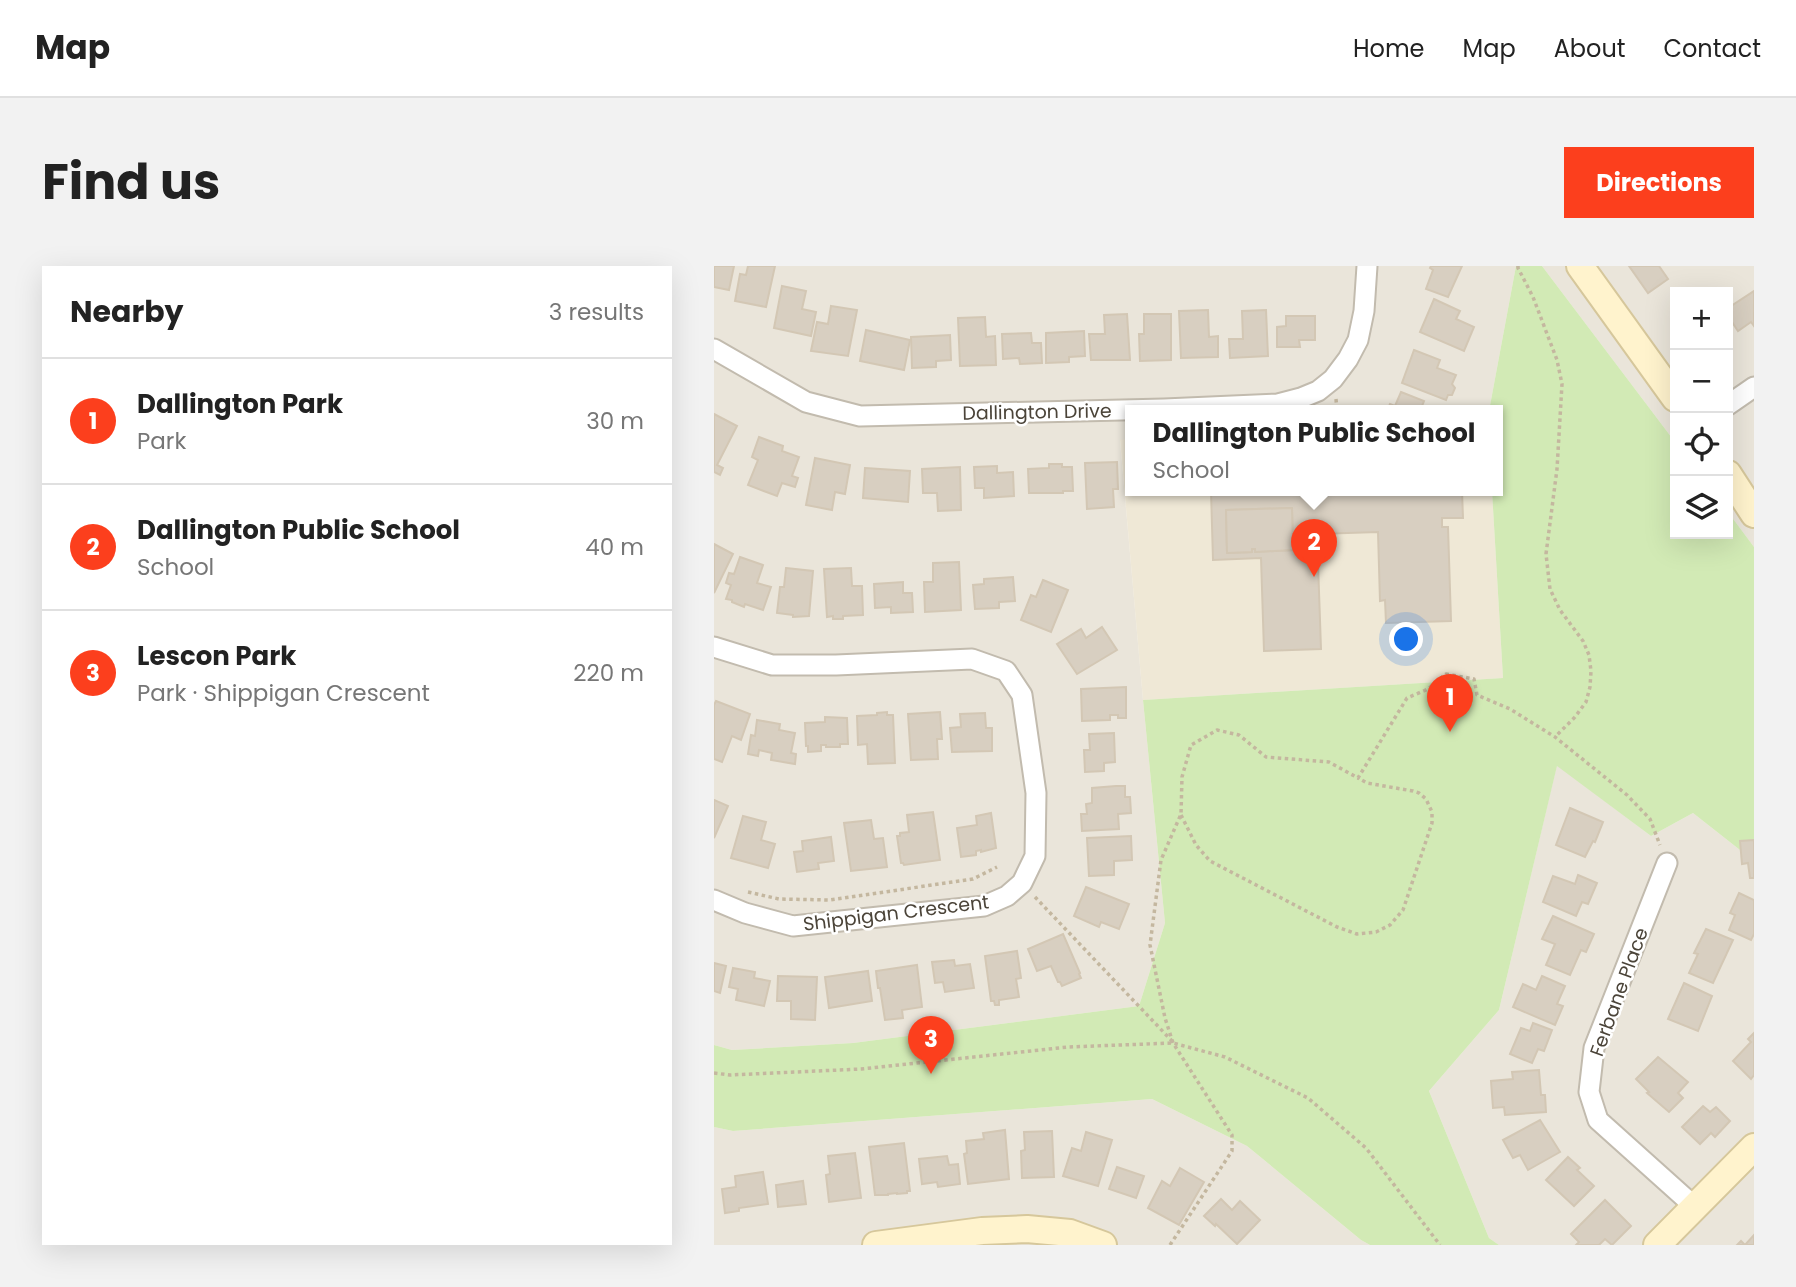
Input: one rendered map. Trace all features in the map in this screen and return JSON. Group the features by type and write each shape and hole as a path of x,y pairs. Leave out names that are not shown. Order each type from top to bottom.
{"street":[{"name":"Dallington Drive","path":"1259,405 1278,404 1301,398 1318,391 1333,379 1358,340 1364,311 1367,266"},
{"path":"1580,266 1670,391"},
{"name":"Dallington Drive","path":"714,349 806,402 860,416 1125,411"},
{"path":"1733,402 1754,387"},
{"path":"1729,476 1754,514"},
{"path":"714,647 772,665 972,659 1006,671 1022,695 1036,793 1035,856 1021,883"},
{"name":"Ferbane Place","path":"1667,863 1594,1048 1589,1092 1598,1120 1695,1207"},
{"name":"Shippigan Crescent","path":"714,901 793,926 984,906 1007,896 1021,883"},
{"path":"1657,1245 1754,1147"},
{"path":"876,1245 919,1242 982,1231 1027,1229 1070,1234 1103,1245"}],"path":[{"path":"1518,266 1557,360 1562,384 1557,469 1546,554 1550,589 1560,610 1583,641 1589,655 1591,671 1586,702 1555,737"},
{"path":"1358,778 1407,698 1428,689 1446,674 1474,679 1477,695 1510,709 1555,737 1627,795 1650,819 1667,863"},
{"path":"1173,1042 1165,1018 1150,946 1161,860 1181,814 1182,777 1191,745 1217,730 1239,735 1266,757 1329,762 1367,783 1413,791 1426,799 1432,812 1432,823 1403,910 1390,925 1376,932 1357,934 1337,927 1210,861 1196,845 1181,814"},
{"path":"743,891 779,899 830,900 973,878 997,867"},
{"path":"1021,883 1173,1042 1232,1135 1232,1151 1170,1245"},
{"path":"714,1073 862,1069 1068,1047 1173,1042 1225,1057 1308,1098 1366,1148 1440,1245"}],"shaded area":[{"path":"714,266 1516,266 1490,405 1125,405 1125,440 1120,441 1165,923 1139,1006 853,1043 732,1050 714,1045"},
{"path":"1542,266 1754,266 1754,547 1733,519 1733,287 1670,287 1670,435"},
{"path":"1120,440 1125,440 1125,496 1492,496 1503,678 1143,700"},
{"path":"1557,765 1651,836 1693,813 1754,861 1754,1245 1499,1245 1489,1238 1429,1091 1499,1010"},
{"path":"1152,1099 1247,1146 1370,1245 714,1245 714,1127 733,1131"}],"green space":[{"path":"1516,266 1542,266 1670,435 1670,539 1733,539 1733,519 1754,547 1754,861 1693,813 1651,836 1557,766 1499,1010 1429,1091 1489,1238 1499,1245 1370,1245 1247,1146 1152,1099 733,1131 714,1127 714,1045 732,1050 853,1043 1139,1006 1165,923 1143,700 1503,678 1492,496 1503,496 1503,405 1490,405"}],"building":[{"path":"714,266 734,266 729,290 714,287"},
{"path":"748,266 775,266 766,307 735,301 740,274 746,275"},
{"path":"1431,266 1462,266 1448,297 1426,289 1433,270"},
{"path":"1629,266 1659,266 1668,279 1648,293"},
{"path":"782,286 806,291 802,309 816,312 811,336 774,328"},
{"path":"1754,291 1754,326 1751,322 1738,331 1733,324 1733,305"},
{"path":"1434,299 1460,311 1456,319 1474,327 1464,351 1420,332"},
{"path":"831,306 857,310 848,356 811,351 817,322 828,324"},
{"path":"1208,310 1209,337 1218,336 1218,357 1181,358 1179,311"},
{"path":"1266,310 1268,356 1230,358 1229,339 1243,339 1242,311"},
{"path":"1127,314 1130,360 1091,360 1089,334 1105,334 1104,315"},
{"path":"1144,314 1171,314 1171,360 1140,361 1139,334 1144,334"},
{"path":"1286,316 1315,316 1315,340 1299,340 1300,347 1277,347 1277,327 1286,326"},
{"path":"985,317 986,337 995,336 996,365 960,366 958,318"},
{"path":"866,330 910,340 904,370 860,361"},
{"path":"1084,331 1085,356 1069,357 1069,362 1046,363 1046,333"},
{"path":"1031,333 1032,343 1041,343 1042,363 1020,364 1019,358 1003,359 1002,334"},
{"path":"950,335 951,360 936,361 936,367 912,368 911,337"},
{"path":"1414,350 1440,360 1437,368 1456,375 1452,384 1455,388 1446,400 1402,383"},
{"path":"1401,392 1424,401 1422,405 1395,405"},
{"path":"714,414 737,426 717,465 723,468 720,475 714,472"},
{"path":"759,437 783,446 782,451 799,457 792,476 798,478 795,487 782,483 777,496 748,485 758,460 752,457"},
{"path":"815,458 850,465 845,494 835,492 832,510 806,505"},
{"path":"1117,462 1118,489 1113,489 1114,507 1087,509 1085,463"},
{"path":"1049,464 1072,467 1073,491 1029,493 1028,469 1049,468"},
{"path":"997,466 997,473 1013,472 1014,496 984,498 984,488 975,488 974,467"},
{"path":"960,467 961,510 938,511 937,493 923,493 922,469"},
{"path":"865,468 910,471 908,502 863,498"},
{"path":"1211,496 1462,496 1463,518 1442,518 1442,527 1448,527 1451,621 1386,623 1385,600 1380,601 1378,532 1317,534 1321,649 1264,651 1261,558 1213,560","holes":["1292,508 1293,550 1255,552 1255,549 1252,549 1252,552 1227,553 1226,510"]},
{"path":"1292,508 1293,550 1255,552 1255,549 1252,549 1252,552 1227,553 1226,510"},
{"path":"714,544 733,554 714,593"},
{"path":"740,557 763,565 757,583 771,587 763,610 745,604 744,607 726,599 731,585 726,583 729,573 734,574"},
{"path":"959,562 961,610 925,612 924,582 933,582 933,563"},
{"path":"786,568 813,571 809,616 793,617 777,613 780,587 784,587"},
{"path":"851,568 852,586 862,586 863,615 843,616 843,619 827,617 824,569"},
{"path":"1013,577 1015,601 999,602 999,608 975,609 973,585 984,584 984,579"},
{"path":"1043,580 1068,590 1051,632 1021,620 1031,595 1036,597"},
{"path":"903,582 903,593 912,593 913,612 891,613 891,607 875,608 874,584"},
{"path":"1102,627 1117,650 1077,674 1057,644 1081,629 1086,638"},
{"path":"1126,687 1126,718 1110,715 1110,720 1082,721 1081,689"},
{"path":"716,701 750,714 741,740 732,736 722,762 714,759"},
{"path":"887,712 887,715 893,715 895,763 868,764 867,744 858,745 857,716"},
{"path":"940,712 942,739 937,739 938,759 911,760 908,714"},
{"path":"985,713 986,728 992,728 992,751 952,752 950,728 961,727 960,714"},
{"path":"825,717 847,718 848,744 840,744 840,747 821,745 821,751 808,752 805,723 825,722"},
{"path":"757,720 780,724 779,730 795,733 791,753 796,754 795,764 771,760 772,753 759,750 758,756 748,754 751,735 755,736"},
{"path":"1114,733 1115,762 1104,763 1104,771 1085,772 1084,750 1090,750 1089,734"},
{"path":"1125,786 1125,797 1130,797 1131,813 1118,814 1119,829 1082,831 1081,814 1087,814 1086,804 1092,803 1092,788"},
{"path":"714,800 728,806 714,838"},
{"path":"1570,808 1603,822 1585,857 1556,845"},
{"path":"933,812 940,860 904,865 901,863 897,836 909,832 907,815"},
{"path":"991,813 996,848 961,857 957,828 977,825 976,816"},
{"path":"743,816 766,822 761,840 775,844 768,868 731,858"},
{"path":"871,820 874,839 883,838 887,867 851,871 844,823"},
{"path":"1131,836 1132,860 1114,861 1114,875 1089,876 1087,838"},
{"path":"831,837 834,861 818,863 819,869 797,872 794,852 803,851 802,841"},
{"path":"1754,840 1754,878 1750,878 1748,863 1742,864 1740,841"},
{"path":"1578,875 1597,883 1588,904 1582,902 1576,916 1543,902 1553,876 1575,884"},
{"path":"1086,887 1129,904 1119,929 1101,922 1099,927 1074,916"},
{"path":"1739,893 1754,900 1754,934 1751,940 1729,930 1735,915 1730,913"},
{"path":"1553,916 1594,934 1586,952 1581,950 1570,975 1546,965 1555,944 1542,939"},
{"path":"1706,929 1733,940 1713,983 1689,973 1698,954 1694,953"},
{"path":"1063,934 1081,978 1062,986 1051,966 1037,971 1028,949"},
{"path":"1017,951 1021,978 1016,979 1019,997 999,1000 999,1005 995,1005 994,1001 991,1001 985,956"},
{"path":"954,960 955,966 970,964 974,988 945,992 943,982 935,983 932,962"},
{"path":"714,963 726,966 720,993 714,991"},
{"path":"917,965 922,1007 902,1010 903,1018 885,1020 876,971"},
{"path":"733,968 755,972 754,978 770,981 764,1006 736,1000 738,989 729,987"},
{"path":"868,971 872,1001 829,1008 825,977"},
{"path":"778,976 817,977 815,1020 791,1019 791,1001 777,1001"},
{"path":"1542,976 1565,986 1557,1004 1563,1006 1555,1025 1513,1007 1523,984 1536,990"},
{"path":"1684,983 1712,996 1698,1031 1668,1019"},
{"path":"1533,1023 1552,1030 1544,1051 1538,1049 1532,1063 1510,1054 1521,1028 1530,1031"},
{"path":"1754,1033 1754,1075 1751,1079 1733,1061 1751,1042 1748,1039"},
{"path":"1658,1057 1688,1082 1678,1093 1683,1098 1669,1112 1647,1093 1649,1092 1636,1079"},
{"path":"1539,1070 1541,1095 1545,1095 1546,1112 1505,1115 1504,1107 1493,1108 1491,1081 1513,1079 1512,1072"},
{"path":"1703,1106 1710,1112 1716,1107 1730,1121 1715,1137 1711,1133 1700,1144 1682,1127"},
{"path":"1540,1120 1560,1152 1528,1170 1520,1155 1513,1158 1503,1140"},
{"path":"1005,1130 1009,1179 968,1184 964,1154 967,1153 966,1141 984,1139 983,1133"},
{"path":"1052,1131 1054,1177 1022,1178 1021,1151 1025,1150 1024,1132"},
{"path":"1086,1132 1112,1140 1098,1186 1063,1176 1072,1148 1081,1151"},
{"path":"904,1143 910,1191 875,1195 869,1147"},
{"path":"855,1153 861,1198 829,1202 826,1175 830,1174 828,1156"},
{"path":"947,1156 949,1165 958,1164 960,1184 938,1187 937,1182 922,1184 919,1159"},
{"path":"1568,1157 1594,1186 1574,1206 1546,1180"},
{"path":"1117,1167 1144,1176 1136,1198 1109,1189"},
{"path":"1180,1168 1204,1182 1179,1225 1148,1208 1162,1181 1170,1186"},
{"path":"763,1172 768,1204 725,1213 722,1189 736,1187 735,1176"},
{"path":"803,1181 806,1204 778,1207 776,1185"},
{"path":"1221,1199 1232,1210 1240,1201 1260,1220 1237,1244 1204,1216"},
{"path":"1605,1200 1631,1226 1612,1245 1605,1239 1599,1245 1576,1245 1579,1242 1571,1234"},
{"path":"1754,1235 1754,1245 1745,1245"}],"place":[{"name":"Dallington Public School","path":"1314,577"},
{"name":"Dallington Park","path":"1450,732"},
{"name":"Lescon Park","path":"931,1074"}]}
